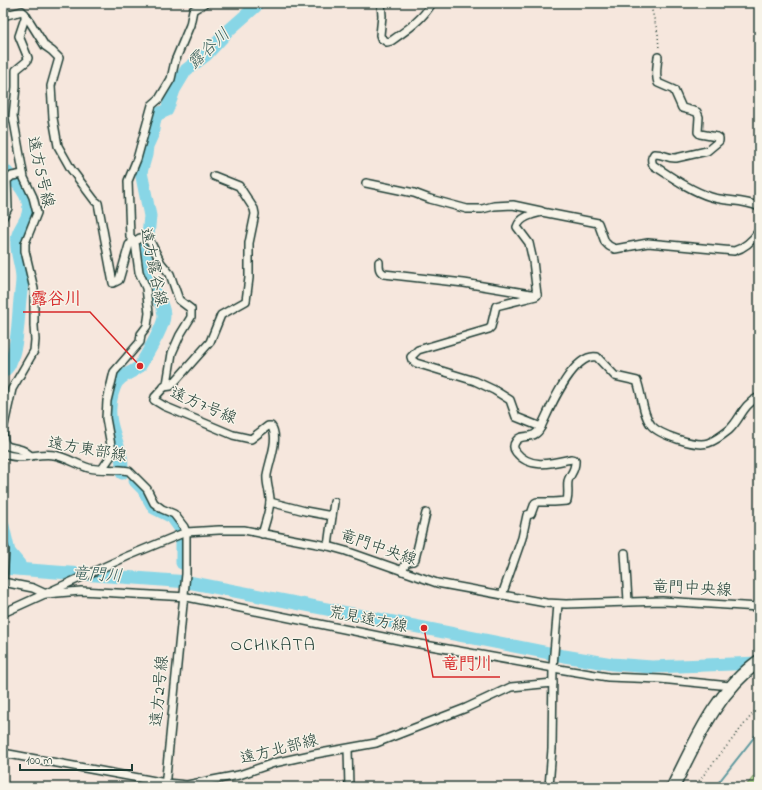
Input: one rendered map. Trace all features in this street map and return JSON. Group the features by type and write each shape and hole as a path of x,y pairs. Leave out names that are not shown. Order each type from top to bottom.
{"main road":[{"path":"673,787 704,725 717,705 749,668 759,661"}],"street":[{"name":"遠方露谷線","path":"102,469 111,456 112,451 106,418 107,401 114,372 140,342 141,334 147,326 149,313 146,288 140,272 135,242 130,237 128,182 137,159 152,104 159,98 171,79 175,62 190,25 193,10 205,3"},
{"path":"381,3 382,16 380,35 381,38 387,42 391,41 415,24 432,3"},
{"path":"3,16 22,11 45,46 59,58 51,86 58,146 71,169 95,202 98,203 113,283 119,280 129,246 140,238 144,238 150,241 161,263 170,274 179,300 191,308 192,313 172,353 167,384 164,387"},
{"name":"遠方5号線","path":"25,14 19,36 28,58 27,62 16,70 16,87 13,111 23,174 34,197 37,213 25,243 25,251 34,289 35,340 34,351 12,389 3,432 4,443 7,446 22,450 31,456"},
{"path":"658,57 656,70 658,83 674,90 682,108 697,112 699,117 698,132 700,134 717,137 719,141 707,151 676,158 654,154 651,161 653,165 702,194 713,198 749,203 759,207"},
{"path":"3,217 8,208 6,182 10,177 23,174"},
{"name":"遠方7号線","path":"214,176 239,186 254,209 255,214 249,243 249,278 246,301 221,314 210,342 171,386 164,387 154,400 233,435 251,439 268,426 271,426 274,433 274,444 267,476 270,502 262,534"},
{"path":"366,183 414,193 467,210 513,205 598,223 605,242 615,249 648,243 734,251 741,249 755,237 759,231"},
{"path":"537,295 533,261 529,243 517,227 518,223 523,219 542,212"},
{"path":"379,262 379,268 384,274 464,283 537,295"},
{"path":"537,295 496,306 491,327 489,329 418,350 411,357 416,363 475,381 494,390 510,400 516,417 541,427"},
{"path":"502,595 522,538 527,516 531,514 535,503 537,502 568,501 568,481 573,473 575,462 571,459 544,465 535,464 519,455 513,447 514,442 518,439 538,433 560,389 571,371 588,357 597,357 614,376 637,381 647,418 651,425 656,429 682,441 701,444 709,443 728,430 750,401 759,396"},
{"name":"遠方東部線","path":"3,453 26,458 31,456 54,455 90,468 129,471 147,489 154,503 174,514 186,532"},
{"path":"270,502 305,512 332,516"},
{"path":"328,546 334,502"},
{"path":"402,571 407,562 413,562 415,559 426,513"},
{"name":"竜門中央線","path":"3,613 186,532 225,530 244,530 328,546 437,583 546,603 558,604 662,601 759,607"},
{"name":"遠方2号線","path":"166,785 186,574 186,532"},
{"path":"3,544 5,550 3,581"},
{"path":"625,553 628,601"},
{"name":"荒見遠方線","path":"3,581 33,588 46,594 81,591 183,597 403,641 608,677 734,684"},
{"path":"549,787 552,749 554,684 553,667 558,604"},
{"name":"遠方北部線","path":"3,753 166,785 187,786 239,775 274,763 376,743 466,708 511,687 554,684"},
{"path":"348,749 348,787"}],"path":[{"path":"650,3 658,34 658,57"},
{"path":"694,787 759,706"}],"green space":[{"path":"759,770 759,787 745,787"}],"waterway":[{"name":"露谷川","path":"148,236 150,216 141,172 147,146 152,135 155,118 158,114 167,110 174,90 186,70 206,55 229,30 255,7 257,3"},
{"path":"3,168 24,192 29,208 27,218 18,234 17,239 22,286 16,340 10,364 3,372"},
{"name":"露谷川","path":"122,473 122,462 110,416 112,394 118,381 140,366 158,334 164,316 164,311 147,276 145,262 146,243"},
{"name":"露谷川","path":"135,481 143,489 154,508 172,517 180,528"},
{"path":"3,526 9,552 19,564 20,569"},
{"name":"露谷川","path":"182,540 182,563"},
{"name":"竜門川","path":"3,568 188,582 564,656 612,664 652,667 759,663"},
{"path":"715,787 759,731"}],"place":[{"name":"露谷川","path":"140,366"},
{"name":"竜門川","path":"424,628"}],"district":[{"name":"OCHIKATA","path":"273,646"}]}
